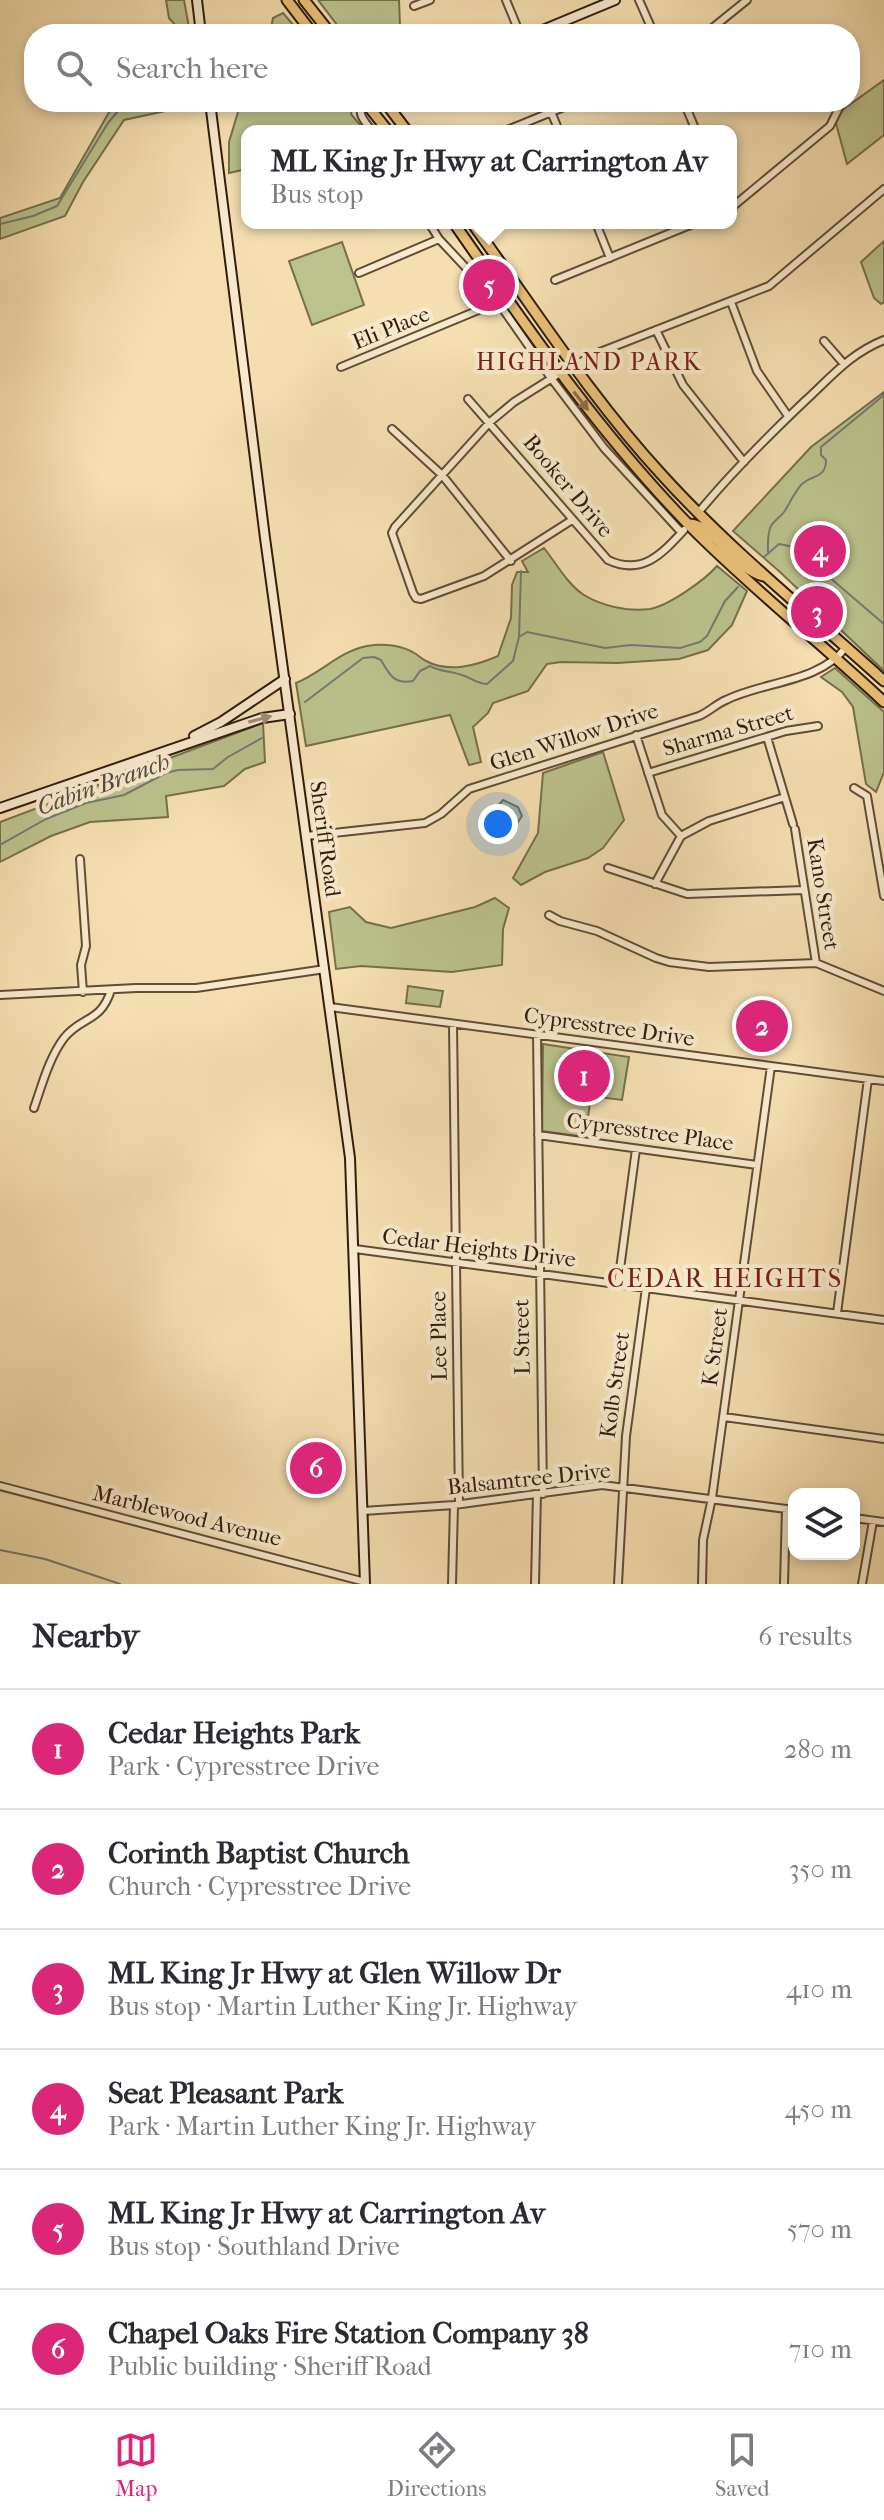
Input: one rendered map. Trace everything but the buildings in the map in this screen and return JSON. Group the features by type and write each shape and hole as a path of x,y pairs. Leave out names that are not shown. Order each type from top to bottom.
{"main road":[{"path":"197,0 200,24"},
{"path":"287,0 305,24"},
{"path":"304,0 323,24"},
{"path":"557,24 615,0"},
{"name":"Sheriff Road","path":"211,112 350,1158 365,1583"},
{"path":"458,229 560,373 685,528 838,658 884,702"},
{"path":"477,229 635,445 698,513 884,681"},
{"path":"638,469 650,476 688,516 698,513"},
{"path":"685,528 701,527 748,569 766,576"},
{"path":"178,745 221,722 285,679"},
{"path":"0,808 178,745 262,718 290,714"}],"street":[{"path":"414,6 430,0"},
{"path":"506,0 516,24"},
{"path":"639,0 650,24"},
{"path":"717,24 747,0"},
{"path":"520,125 552,112 557,125"},
{"path":"737,203 830,126 837,112"},
{"path":"572,520 484,576 425,599 418,599 413,593 392,535 395,527 490,422 514,402 574,365 769,286 884,189"},
{"path":"433,229 498,302 604,448 685,528"},
{"path":"598,229 610,258"},
{"path":"555,280 680,229"},
{"path":"359,273 439,239"},
{"name":"Eli Place","path":"341,367 498,302"},
{"path":"731,302 757,371 788,416"},
{"path":"656,330 683,385 744,462"},
{"path":"698,513 788,416 860,351 884,340"},
{"path":"824,341 844,364"},
{"name":"Booker Drive","path":"468,399 603,556 624,565 637,566 652,561 685,528"},
{"path":"392,429 442,475 511,561"},
{"name":"Glen Willow Drive","path":"306,836 425,823 473,787 705,714 726,699 816,671 838,658 846,647"},
{"name":"Sharma Street","path":"648,773 767,737 818,726"},
{"path":"636,735 662,815 681,836"},
{"name":"Kano Street","path":"767,737 794,827 816,963"},
{"path":"854,788 867,796 884,896"},
{"path":"655,884 681,836 709,821 785,797"},
{"path":"80,859 86,946 81,965 83,992"},
{"path":"608,868 691,894 804,890"},
{"path":"549,915 609,936 656,958 681,964 709,967 816,963 884,991"},
{"path":"0,995 154,987 196,988 325,969"},
{"path":"34,1108 48,1067 65,1037 102,1011 111,990"},
{"name":"Cypresstree Drive","path":"330,1007 884,1081"},
{"name":"Lee Place","path":"452,1584 456,1504 453,1024"},
{"name":"L Street","path":"535,1584 540,1494 537,1035"},
{"name":"K Street","path":"702,1584 703,1540 724,1417 771,1066"},
{"path":"837,1313 868,1079"},
{"name":"Cypresstree Place","path":"538,1135 757,1165"},
{"path":"618,1284 636,1149"},
{"name":"Cedar Heights Drive","path":"355,1249 884,1320"},
{"name":"Kolb Street","path":"618,1584 621,1487 646,1288"},
{"path":"724,1417 884,1439"},
{"name":"Balsamtree Drive","path":"363,1511 456,1504 602,1485 788,1509"},
{"name":"Marblewood Avenue","path":"0,1486 365,1583"},
{"path":"860,1519 884,1522"},
{"path":"862,1584 873,1521"},
{"path":"784,1584 788,1534"}],"green space":[{"path":"166,0 184,0 188,24 174,24 169,18"},
{"path":"318,0 399,0 400,24 336,24"},
{"path":"283,13 292,24 272,24 273,18"},
{"path":"884,80 884,135 847,164 834,116 840,112 860,112 860,97"},
{"path":"109,112 161,112 124,120 83,182 65,216 0,239 0,218 60,198"},
{"path":"238,112 352,112 360,125 241,125 241,170 229,173 229,142"},
{"path":"884,241 884,302 881,304 874,298 861,262"},
{"path":"342,242 364,305 312,325 289,261"},
{"path":"884,392 884,671 733,531 811,447"},
{"path":"544,548 578,591 616,607 642,610 658,607 686,592 717,566 747,591 732,625 708,650 679,659 547,664 528,691 493,703 488,713 473,727 481,762 469,765 450,715 306,746 296,683 348,652 373,645 405,649 444,667 471,665 498,656 511,618 512,585 517,572 528,572 522,561"},
{"path":"835,668 884,712 884,772 876,792 866,784 853,707 842,692 821,677"},
{"path":"263,723 265,762 245,769 224,786 166,796 168,817 90,822 51,836 0,862 0,822"},
{"path":"603,752 624,820 603,848 588,858 545,872 521,885 513,878 538,833 543,773"},
{"path":"503,800 518,807 522,816 514,828 507,828 495,809"},
{"path":"495,898 509,908 503,929 502,965 452,972 361,966 336,969 329,912 350,907 366,922 391,928 475,907"},
{"path":"408,986 443,991 440,1007 406,1003"},
{"path":"543,1044 629,1057 622,1100 591,1096 585,1137 542,1131"}],"waterway":[{"path":"0,224 57,206 117,112"},
{"path":"768,552 771,526 801,485 824,470 826,460 821,455 821,447 884,395"},
{"name":"Cabin Branch","path":"764,557 779,544 794,547 884,624"},
{"path":"519,637 521,571"},
{"name":"Cabin Branch","path":"305,702 363,658 381,660 390,674 401,681 413,681 420,671 430,666 487,684 513,661 519,637 527,632 605,648 631,645 680,648 700,642 707,636 725,601 738,587"},
{"name":"Cabin Branch","path":"0,845 46,819 86,803 124,795 166,773 213,769 262,738"},
{"path":"0,1550 45,1559 120,1584"}],"place":[{"name":"ML King Jr Hwy at Carrington Av","path":"489,285"},
{"name":"Seat Pleasant Park","path":"820,551"},
{"name":"ML King Jr Hwy at Glen Willow Dr","path":"817,612"},
{"name":"Corinth Baptist Church","path":"762,1026"},
{"name":"Cedar Heights Park","path":"584,1076"},
{"name":"Chapel Oaks Fire Station Company 38","path":"316,1468"}],"district":[{"name":"HIGHLAND PARK","path":"589,362"},
{"name":"CEDAR HEIGHTS","path":"725,1278"}]}
